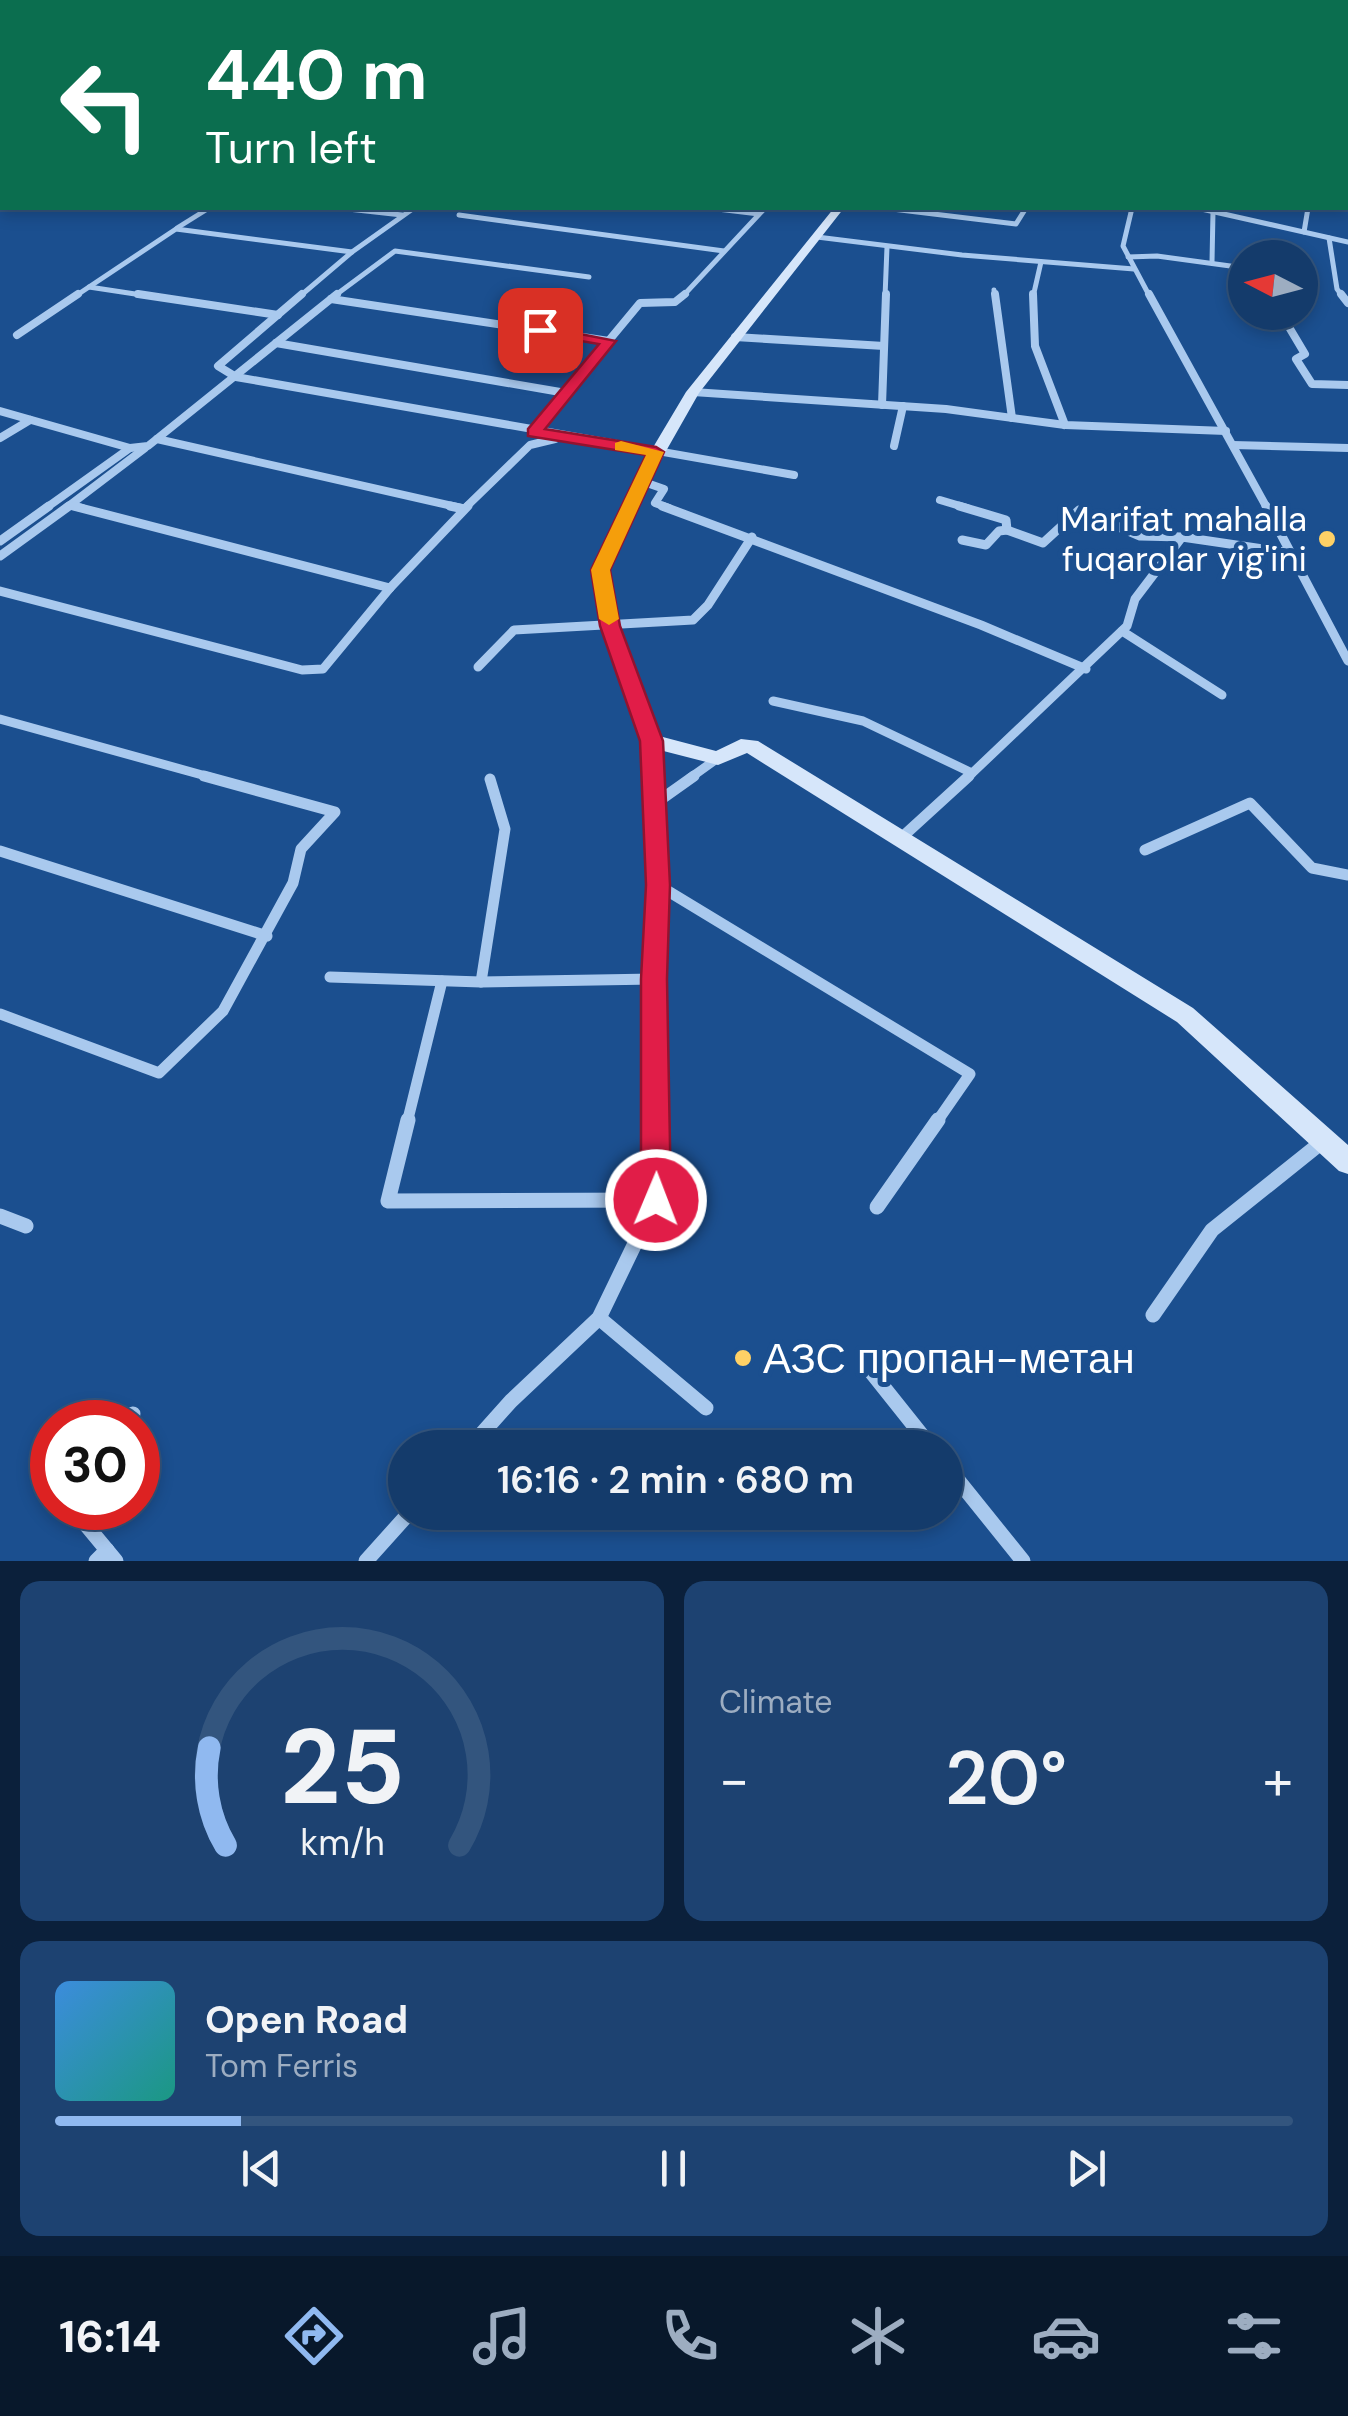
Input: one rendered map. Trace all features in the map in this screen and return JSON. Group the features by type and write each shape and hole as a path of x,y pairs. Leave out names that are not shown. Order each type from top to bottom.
{"street":[{"path":"17,335 205,210"},
{"path":"356,210 402,216"},
{"path":"411,210 352,252 218,366 236,377 794,475"},
{"path":"534,432 640,304 675,302 762,210"},
{"path":"485,1430 599,1318 656,1200 654,979 658,885 652,741 610,626 600,570 640,481 693,392 837,210"},
{"path":"900,210 1016,224 1025,210"},
{"path":"1132,210 1123,246 1128,257 1226,430 1348,661"},
{"path":"1205,210 1348,242"},
{"path":"1304,232 1308,210"},
{"path":"1212,262 1213,212"},
{"path":"459,215 724,251"},
{"path":"176,228 352,252"},
{"path":"817,237 887,247 1134,268"},
{"path":"1330,238 1336,289 1348,304"},
{"path":"882,405 887,247"},
{"path":"0,556 148,446 395,251 589,277"},
{"path":"1128,257 1157,256 1228,265"},
{"path":"1041,262 1034,283 1031,344 1065,426"},
{"path":"89,286 278,315"},
{"path":"994,290 1012,418"},
{"path":"331,298 609,341"},
{"path":"1291,330 1305,354 1296,359 1312,384 1348,385"},
{"path":"734,337 884,346"},
{"path":"276,343 566,393"},
{"path":"693,392 903,406 1065,426 1226,430"},
{"path":"894,446 903,406"},
{"path":"0,412 130,448 148,446"},
{"path":"0,438 30,420"},
{"path":"0,592 315,671 323,669 390,588 464,509 530,445 561,437"},
{"path":"157,438 464,509"},
{"path":"1233,445 1348,448"},
{"path":"0,541 130,448"},
{"path":"640,481 664,489 655,503 982,625 1086,669"},
{"path":"940,500 1006,520 1008,530"},
{"path":"70,504 390,588"},
{"path":"962,540 986,546 999,531 1008,530 1043,543 1079,510 1138,538 1162,541 1182,536 1291,553"},
{"path":"899,840 1086,669 1122,630 1135,599 1182,536"},
{"path":"478,667 514,630 693,620 752,537"},
{"path":"1122,630 1222,695"},
{"path":"773,701 863,721 972,773"},
{"path":"0,719 335,812 301,849 294,883 223,1011 159,1073 0,1014"},
{"path":"652,741 718,758"},
{"path":"656,803 718,758 741,746 751,746 1185,1014 1348,1162"},
{"path":"481,982 505,829 490,779"},
{"path":"1145,850 1250,803 1312,868 1348,875"},
{"path":"0,851 267,936"},
{"path":"658,885 970,1074 877,1206"},
{"path":"330,977 481,982 654,979"},
{"path":"442,981 388,1201 656,1200"},
{"path":"1153,1315 1212,1230 1324,1140"},
{"path":"0,1216 26,1226"},
{"path":"599,1318 706,1408"},
{"path":"865,1364 918,1430"},
{"path":"963,1486 1023,1561"},
{"path":"87,1530 106,1557"},
{"path":"366,1561 394,1530"}],"slow traffic":[{"path":"609,619 600,570 656,452 621,446"}],"place":[{"name":"Marifat mahalla fuqarolar yig'ini","path":"1327,539"},
{"name":"АЗС пропан-метан","path":"743,1358"}],"route":[{"path":"540,330 609,341 534,432 656,452 600,570 610,626 652,741 658,885 654,979 656,1200"}]}
